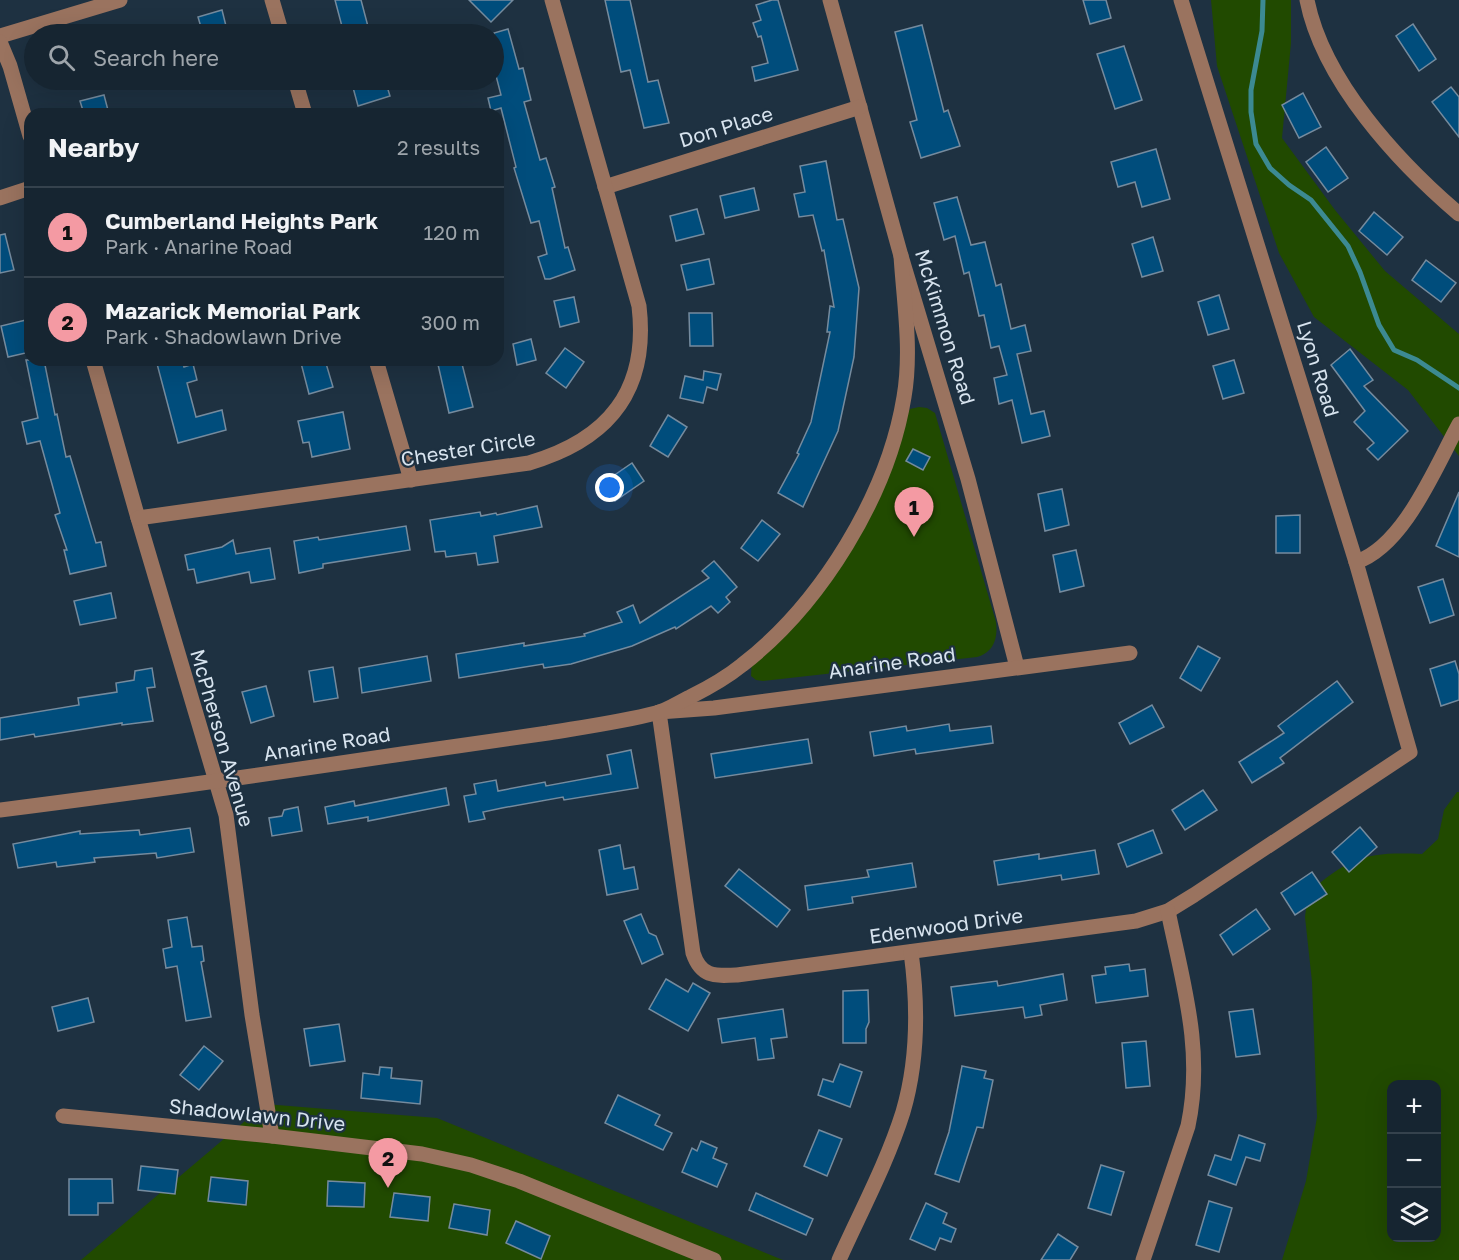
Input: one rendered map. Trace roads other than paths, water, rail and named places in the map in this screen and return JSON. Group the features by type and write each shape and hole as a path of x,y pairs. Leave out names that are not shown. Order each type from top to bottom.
{"street":[{"path":"40,24 120,0"},
{"path":"272,0 279,24"},
{"name":"Chester Circle","path":"138,518 529,464 550,457 590,436 621,403 635,373 641,351 642,329 639,306 552,0"},
{"name":"McKimmon Road","path":"830,0 901,256 968,479 1017,667"},
{"name":"Lyon Road","path":"1181,0 1356,562 1410,752"},
{"path":"1307,0 1318,37 1327,57 1370,123 1399,158 1459,214"},
{"path":"0,36 24,29"},
{"path":"0,42 10,66 24,115"},
{"path":"298,90 303,108"},
{"name":"Don Place","path":"605,187 860,107"},
{"path":"0,198 24,190"},
{"name":"Anarine Road","path":"659,712 714,685 742,666 767,644 798,611 826,575 872,498 892,446 904,396 908,348 901,256"},
{"name":"McPherson Avenue","path":"95,366 226,815 252,1015 272,1136"},
{"path":"378,366 411,480"},
{"path":"1356,562 1369,558 1387,544 1402,527 1459,424"},
{"name":"Anarine Road","path":"0,810 216,782 579,728 659,712 714,708 1130,652"},
{"name":"Edenwood Drive","path":"659,712 693,952 697,963 704,971 715,976 737,975 1136,921 1168,910 1204,889 1410,752"},
{"path":"1143,1260 1188,1126 1194,1081 1194,1047 1189,1014 1168,910"},
{"path":"839,1260 892,1142 903,1110 915,1044 916,1010 911,952"},
{"name":"Shadowlawn Drive","path":"63,1116 272,1136 422,1154 471,1165 519,1181 714,1260"}],"waterway":[{"path":"1263,0 1262,31 1251,90 1251,112 1256,144 1270,168 1311,200 1348,246 1379,325 1394,350 1417,360 1459,388"}],"place":[{"name":"Cumberland Heights Park","path":"914,537"},
{"name":"Mazarick Memorial Park","path":"388,1188"}]}
